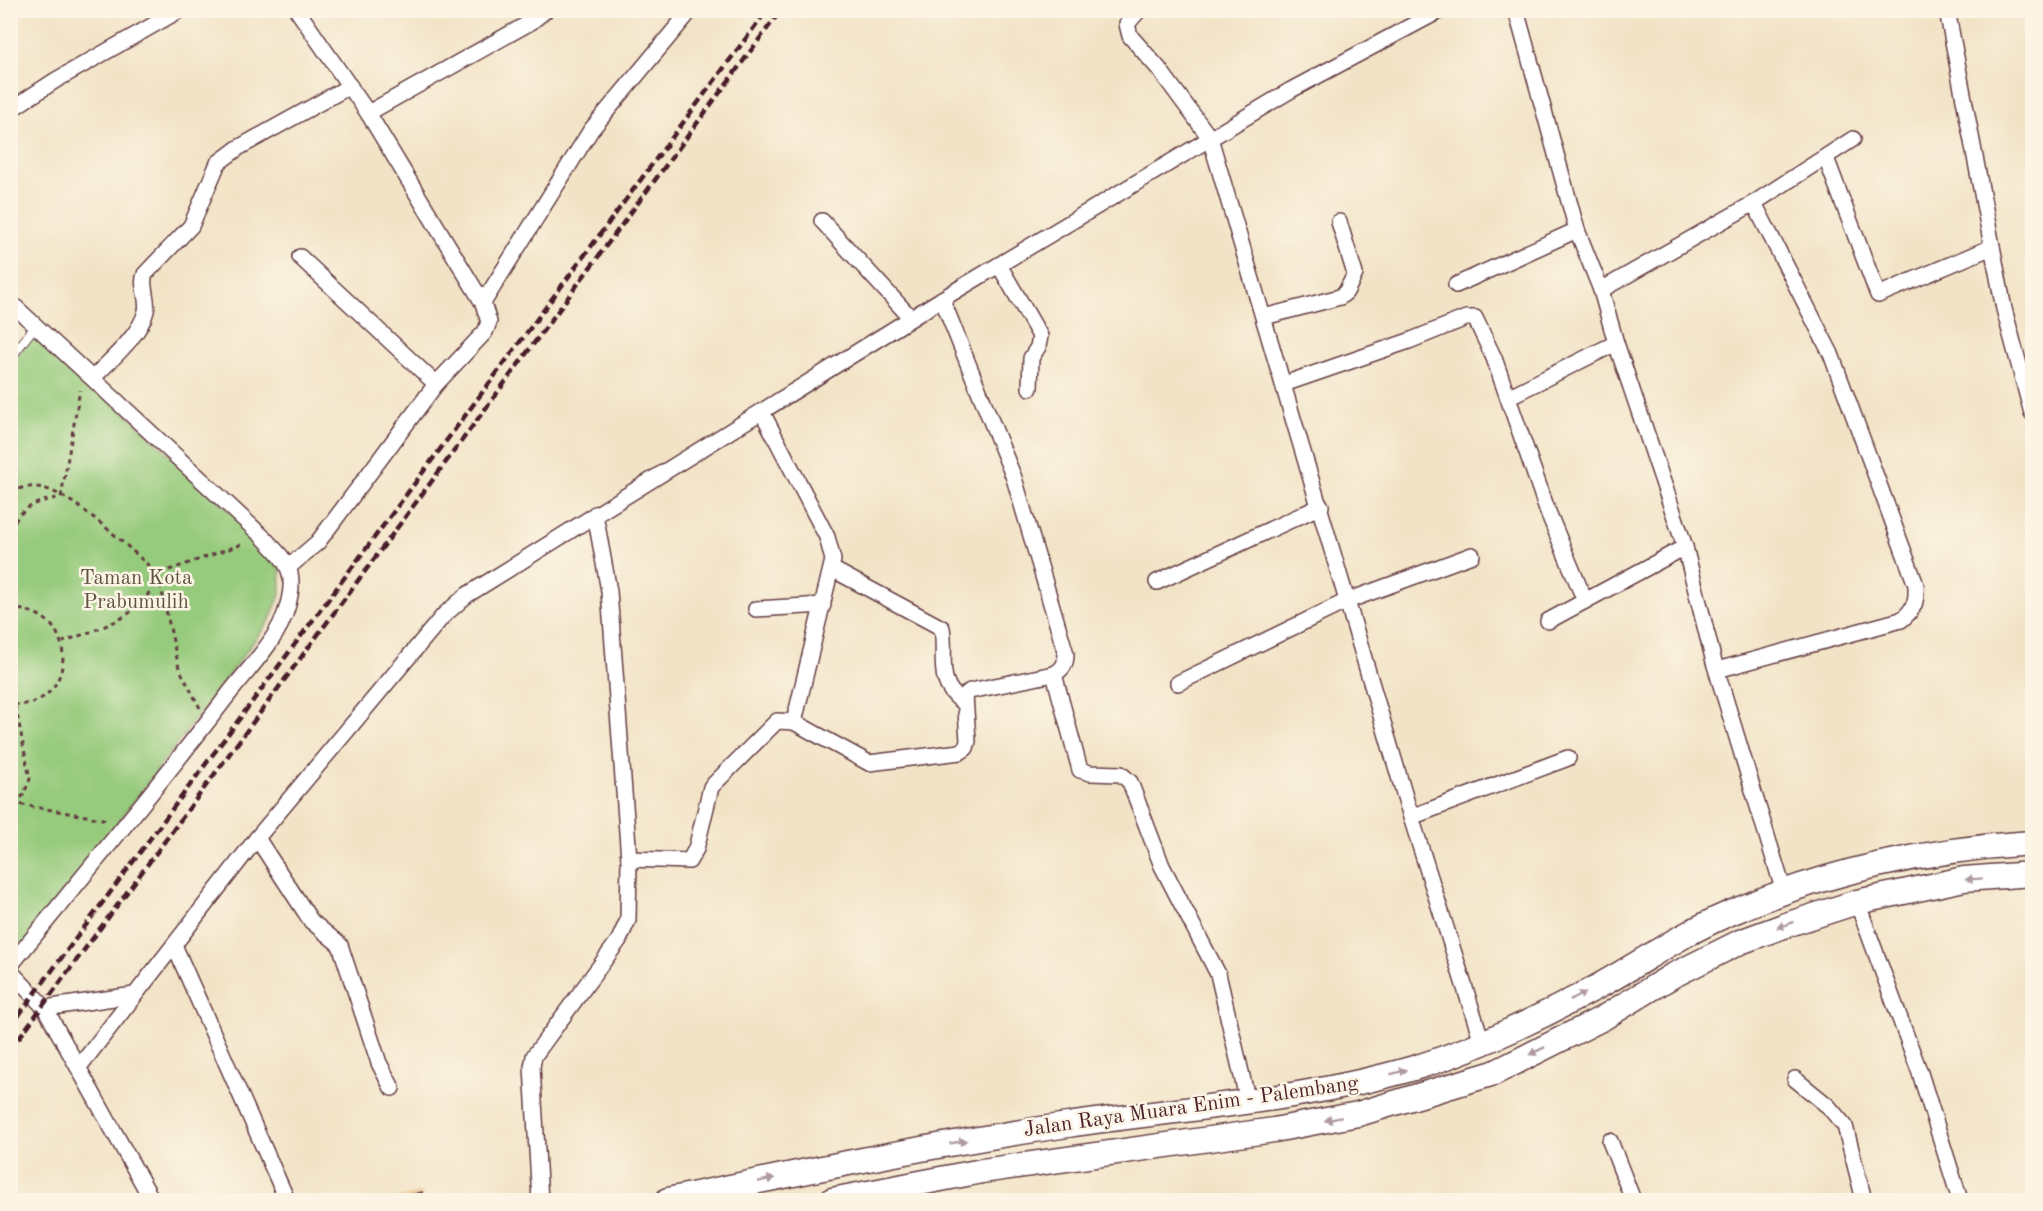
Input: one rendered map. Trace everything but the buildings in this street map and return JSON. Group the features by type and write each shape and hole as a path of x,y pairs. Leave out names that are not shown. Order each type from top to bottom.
{"main road":[{"name":"Jalan Raya Muara Enim - Palembang","path":"669,1200 966,1140 1248,1102 1355,1084 1418,1067 1482,1042 1597,988 1664,946 1727,914 1784,892 1850,872 1924,855 2032,843"},
{"name":"Jalan Raya Muara Enim - Palembang","path":"832,1200 881,1196 982,1171 1285,1128 1358,1114 1494,1073 1603,1018 1672,976 1740,942 1857,902 1964,879 2032,874"}],"street":[{"path":"10,110 56,80 180,10"},
{"path":"290,566 318,542 436,384 485,332 489,322 483,303 368,113 297,10"},
{"path":"368,113 531,22 546,10"},
{"path":"483,303 591,130 691,10"},
{"path":"1139,10 1127,24 1130,36 1159,69 1210,138 1321,506 1411,816 1482,1042"},
{"path":"79,1068 257,838 443,616 477,588 911,318 1210,138 1291,90 1441,10"},
{"path":"1516,10 1578,230 1601,290 1616,343 1685,547 1717,670 1784,892"},
{"path":"1947,10 1992,247 2027,369 2032,413"},
{"path":"88,374 138,328 147,308 143,279 145,274 191,226 218,163 238,147 350,86"},
{"path":"1601,290 1754,203 1853,139"},
{"path":"1826,158 1878,295 1992,247"},
{"path":"1717,670 1901,620 1912,611 1917,599 1916,585 1840,376 1754,203"},
{"path":"822,221 911,318"},
{"path":"1264,317 1340,297 1346,292 1355,274 1339,222"},
{"path":"1456,285 1578,230"},
{"path":"300,257 436,384"},
{"path":"999,265 1040,336 1038,347 1030,358 1030,388"},
{"path":"629,859 689,861 694,856 708,796 717,778 777,721 794,722 859,759 879,763 960,752 966,748 968,741 963,702 965,695 970,691 1054,674 1066,663 1066,654 1017,489 942,299"},
{"path":"10,302 263,537 290,566 288,608 280,627 207,723 10,966"},
{"path":"1284,384 1471,317 1478,321 1508,397 1548,512 1585,601"},
{"path":"1508,397 1616,343"},
{"path":"762,412 832,549 832,569 794,722"},
{"path":"1157,582 1321,506"},
{"path":"540,1200 532,1067 534,1056 624,932 628,920 629,859 609,591 595,514"},
{"path":"1548,621 1685,547"},
{"path":"1178,683 1347,601 1473,555"},
{"path":"832,569 942,628 944,681 952,694 963,702"},
{"path":"756,609 823,605"},
{"path":"1054,674 1080,770 1090,773 1121,774 1130,782 1162,866 1218,974 1248,1102"},
{"path":"1411,816 1568,758"},
{"path":"257,838 311,921 340,945 379,1062 392,1088"},
{"path":"1857,902 1920,1073 1960,1200"},
{"path":"174,945 287,1200"},
{"path":"10,971 45,1008 152,1200"},
{"path":"45,1008 134,995"},
{"path":"1795,1079 1833,1111 1845,1126 1864,1200"},
{"path":"1610,1141 1633,1200"}],"lane":[{"path":"10,359 36,325"}],"path":[{"path":"61,497 88,374"},
{"path":"10,491 29,487 43,488 61,497 107,530 158,574 179,668 207,723"},
{"path":"10,529 19,513 34,503 61,497"},
{"path":"158,574 263,537"},
{"path":"63,642 118,620 134,611 153,590 158,574"},
{"path":"10,588 11,608 30,610 50,622 63,642 64,664 55,686 37,700 13,704 30,779 23,796 11,803"},
{"path":"11,803 126,822"}],"green space":[{"name":"Taman Kota Prabumulih","path":"37,330 280,558 281,592 270,620 11,965 10,363"}],"railway":[{"path":"10,1027 767,10"},
{"path":"10,1050 781,10"}]}
